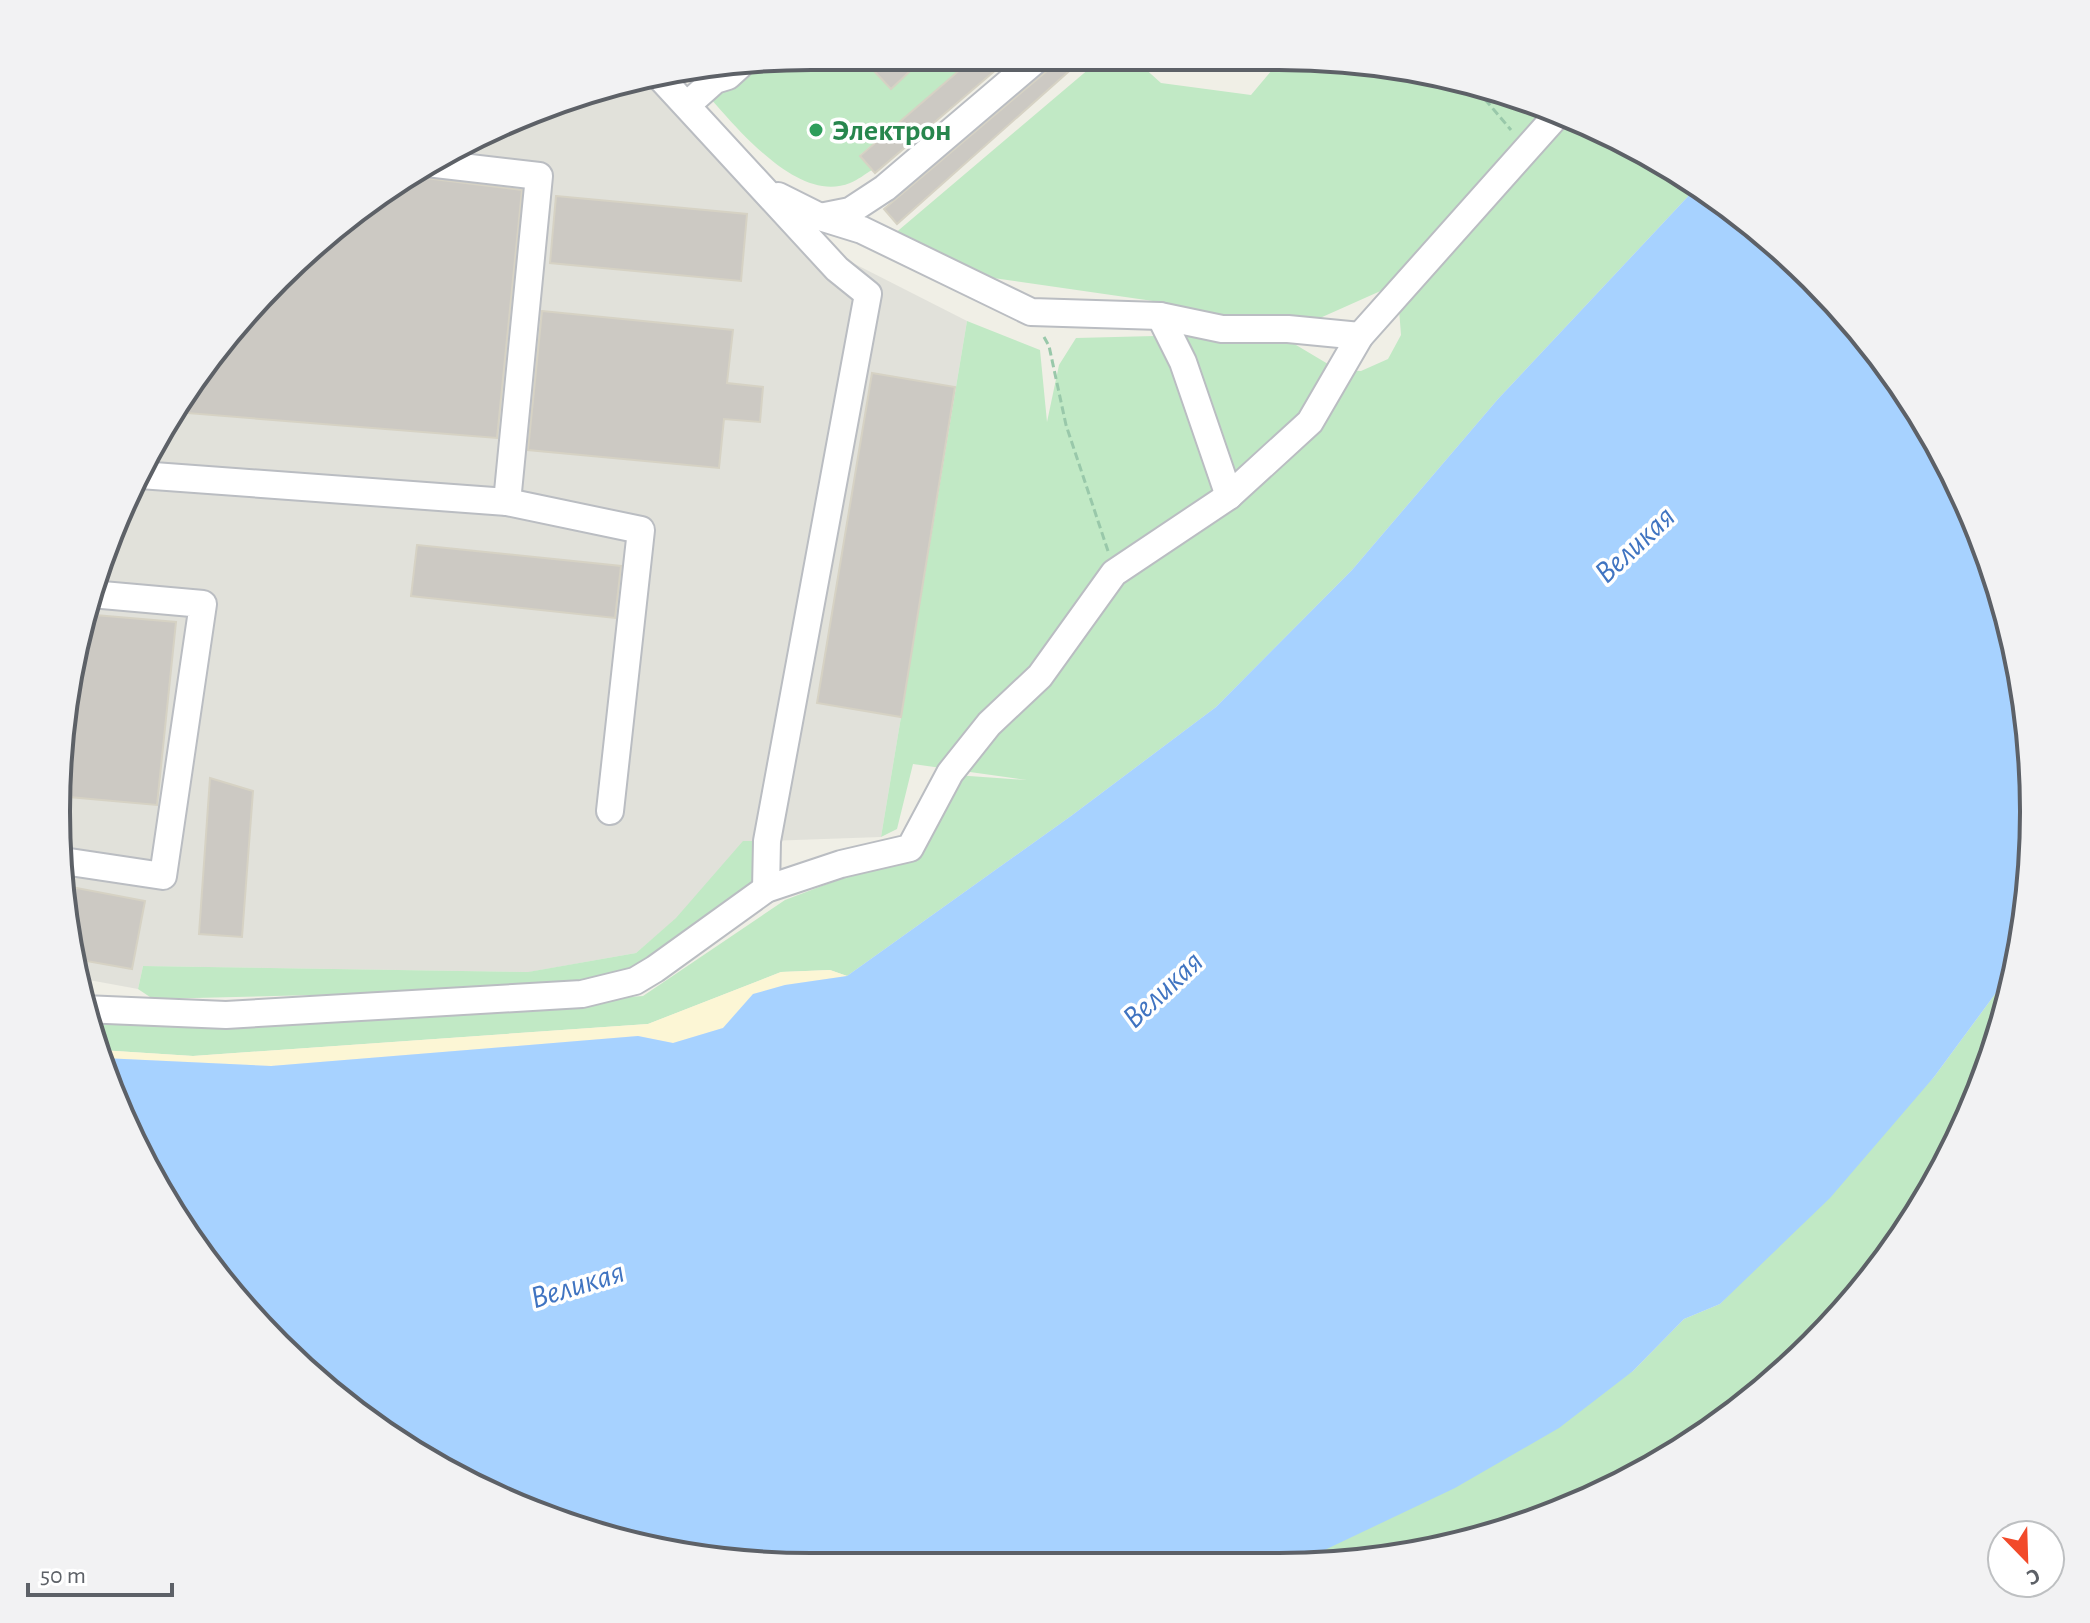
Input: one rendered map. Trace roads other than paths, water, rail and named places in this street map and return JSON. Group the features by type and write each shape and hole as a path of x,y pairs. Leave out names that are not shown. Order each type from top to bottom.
{"street":[{"path":"820,217 850,211 885,188 1024,70"},
{"path":"687,105 715,80 729,75"},
{"path":"667,84 837,269 868,294 767,841 766,889"},
{"path":"97,1010 226,1015 582,994 611,988 645,975 682,952 766,889 841,864 910,848 950,773 989,724 1040,676 1114,573 1229,496 1310,422 1360,336 1551,122"},
{"path":"448,165 539,176 507,502"},
{"path":"752,177 788,203 862,230 1031,312 1160,316 1222,329 1288,329 1360,336"},
{"path":"1160,316 1183,362 1229,496"},
{"path":"150,476 507,502 641,530 610,811"},
{"path":"72,862 163,876 203,604 102,595"}],"water":[{"name":"Великая","path":"1690,195 1730,223 1803,287 1867,360 1921,441 1944,484 1981,573 1995,620 2014,715 2018,763 2020,812 2014,908 1998,990 1934,1077 1830,1198 1720,1304 1684,1319 1633,1371 1559,1428 1455,1488 1322,1551 812,1553 715,1547 667,1539 573,1514 528,1497 441,1454 360,1400 287,1336 254,1300 223,1263 169,1182 146,1139 112,1058 271,1066 638,1036 673,1043 723,1028 753,994 785,985 847,976 1071,816 1216,707 1352,570 1498,399"}],"place":[{"name":"Электрон","path":"816,130"}]}
